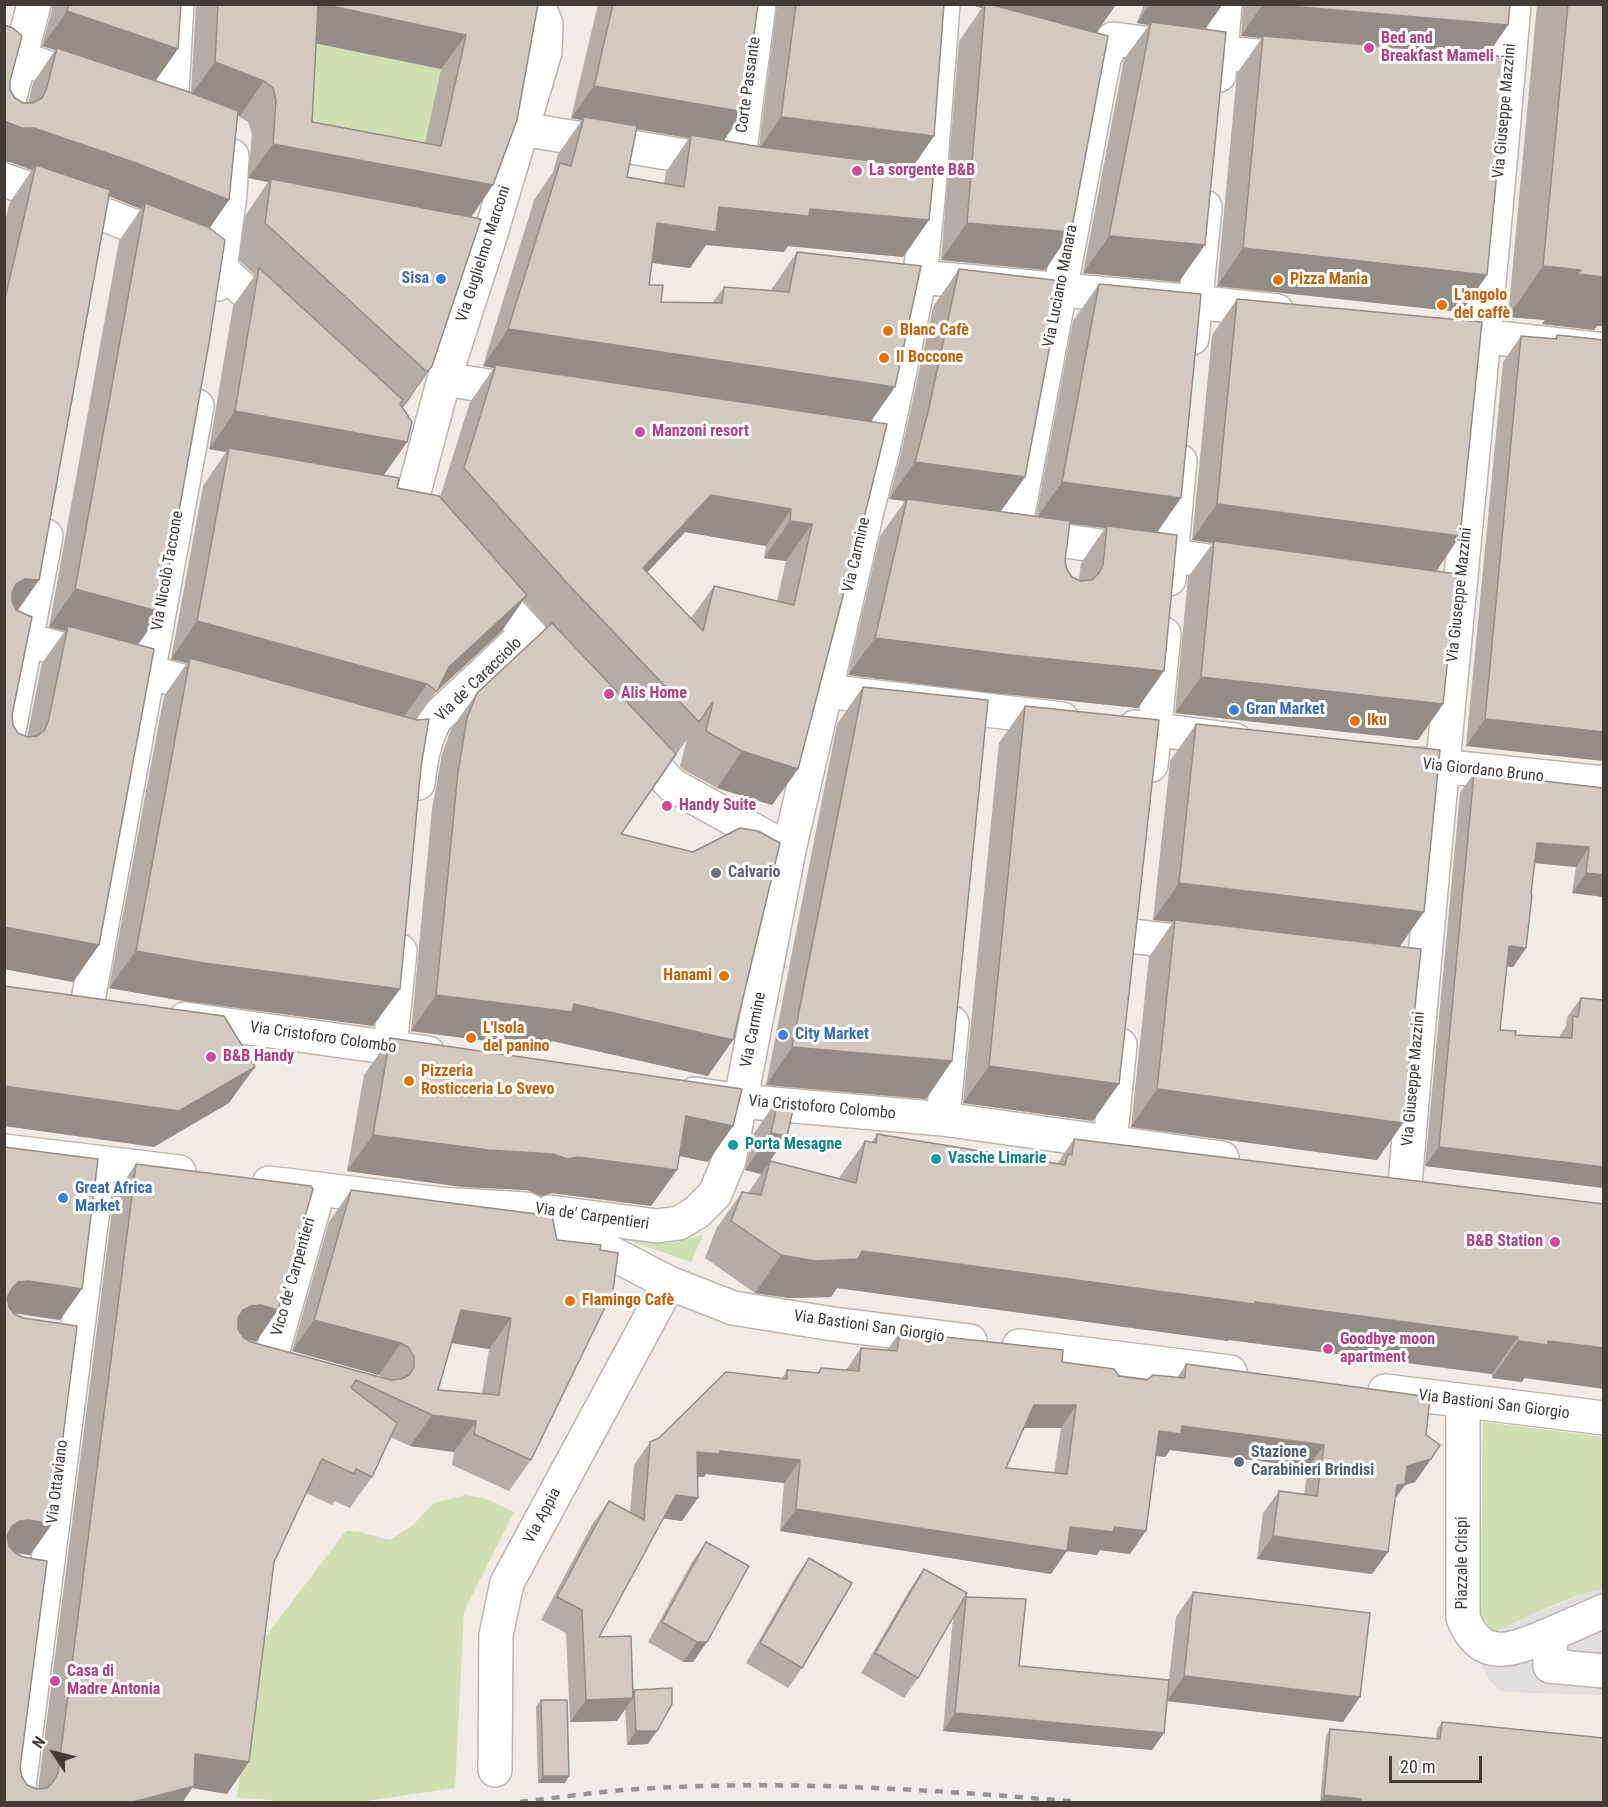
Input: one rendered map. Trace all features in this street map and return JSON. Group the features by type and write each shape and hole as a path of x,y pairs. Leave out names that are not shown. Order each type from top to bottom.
{"street":[{"path":"4,120 12,55 34,4"},
{"path":"171,109 177,4"},
{"name":"Via Guglielmo Marconi","path":"434,528 399,501 424,455 444,379 488,243 545,52 546,24 538,4"},
{"name":"Corte Passante","path":"522,129 752,166 759,4"},
{"path":"1216,100 1225,4"},
{"name":"Via Giuseppe Mazzini","path":"1440,1190 1393,1183 1423,971 1514,4"},
{"name":"Via Carmine","path":"739,1101 789,850 826,691 881,517 884,445 920,277 950,15"},
{"name":"Via Luciano Manara","path":"1171,556 1063,553 1002,532 1061,289 1104,59 1094,50 1221,53"},
{"path":"1221,53 1322,62"},
{"path":"12,55 220,128 241,196 220,269 213,315"},
{"path":"1473,75 1508,78"},
{"path":"4,180 102,229 191,248 220,269 296,339"},
{"path":"1189,369 1208,183"},
{"path":"895,184 929,189"},
{"path":"453,237 488,243"},
{"path":"920,277 1311,315"},
{"path":"1438,331 1604,350"},
{"name":"Via Nicolò Taccone","path":"87,1006 150,672 199,466 203,372"},
{"path":"444,379 560,397"},
{"path":"1148,794 1183,427"},
{"path":"398,432 424,455"},
{"path":"849,440 884,445"},
{"path":"4,756 16,637 51,511"},
{"path":"1171,556 1276,570"},
{"path":"464,561 527,633 584,692"},
{"path":"1428,591 1460,595"},
{"name":"Via de' Caracciolo","path":"414,809 423,746 436,718 527,633"},
{"path":"16,637 245,698"},
{"path":"826,691 981,725 1097,723 1258,743"},
{"path":"608,718 672,785 789,850"},
{"name":"Via Giordano Bruno","path":"1396,761 1604,783"},
{"path":"390,1047 403,922"},
{"path":"1127,970 1132,924 1241,949"},
{"path":"1390,966 1423,971"},
{"path":"943,1119 955,993"},
{"name":"Via Cristoforo Colombo","path":"157,1016 456,1057"},
{"path":"1110,1142 1123,1016"},
{"name":"Via Cristoforo Colombo","path":"666,1090 739,1101 943,1119 1251,1163"},
{"name":"Via de' Carpentieri","path":"241,1179 440,1203 526,1209 657,1226 679,1223 697,1212 715,1194 729,1160 739,1101"},
{"path":"4,1151 207,1175"},
{"name":"Via Ottaviano","path":"17,1803 47,1577 60,1339 99,1162"},
{"name":"Vico de' Carpentieri","path":"300,1373 255,1361 320,1189"},
{"name":"Via de' Carpentieri","path":"526,1209 655,1276"},
{"name":"Via Bastioni San Giorgio","path":"655,1276 733,1308 833,1324 1255,1375"},
{"name":"Via Appia","path":"495,1770 496,1635 507,1583 655,1276"},
{"name":"Via Bastioni San Giorgio","path":"1360,1388 1604,1418"},
{"name":"Piazzale Crispi","path":"1463,1401 1463,1618 1468,1630 1487,1647 1501,1650 1514,1649 1604,1611"},
{"path":"15,1572 47,1577"},
{"path":"1551,1634 1550,1666 1604,1671"}],"green space":[{"path":"294,39 441,69 417,181 287,157"},
{"path":"613,1235 671,1243 703,1235 691,1262"},
{"path":"1483,1422 1603,1437 1603,1589 1558,1603 1484,1637 1488,1624 1480,1629"},
{"path":"465,1495 487,1499 514,1512 464,1611 455,1788 360,1802 274,1802 237,1798 256,1649 346,1531 360,1532 390,1540 412,1526 434,1503"}],"shaded area":[{"path":"1603,1589 1603,1695 1503,1692 1490,1681 1481,1665 1480,1648 1484,1637 1527,1617 1589,1592"}],"building":[{"path":"69,4 181,4 178,49 67,11"},
{"path":"218,4 318,4 312,122 441,146 466,35 322,4 538,4 517,120 493,185 273,144 276,100 273,88 264,81 215,62"},
{"path":"613,4 758,4 744,112 594,86"},
{"path":"796,4 944,4 934,136 781,117"},
{"path":"985,4 1108,36 1071,232 967,223"},
{"path":"1267,4 1510,4 1508,25"},
{"path":"1568,4 1604,4 1604,277 1577,274 1581,270 1543,266"},
{"path":"1151,22 1226,32 1205,245 1109,236"},
{"path":"4,25 13,28 22,36 10,81 10,90 15,98 23,103 33,103 42,98 57,48 189,92 238,111 229,200 136,163 34,128 22,128 4,121"},
{"path":"1263,36 1508,57 1487,275 1243,248"},
{"path":"584,117 637,126 627,177 684,187 691,135 761,147 934,169 929,220 810,209 809,216 719,207 716,232 657,223 649,285 663,285 661,302 722,303 724,287 789,292 797,252 921,266 895,387 508,329 560,163 571,166"},
{"path":"36,165 110,190 39,580 25,579 16,584 12,593 12,601 16,610 32,617 12,715 13,725 18,733 27,737 37,736 44,731 48,722 68,626 154,649 99,945 4,927 4,303"},
{"path":"271,179 481,219 432,366 427,372 265,223"},
{"path":"145,203 208,227 225,240 161,612 75,589"},
{"path":"259,268 403,400 400,404 412,422 407,442 235,411"},
{"path":"959,269 1062,281 1025,477 915,462"},
{"path":"1099,284 1201,294 1181,498 1062,482"},
{"path":"1237,299 1482,322 1460,536 1217,504"},
{"path":"1557,335 1604,340 1604,732 1485,719 1521,336 1557,339"},
{"path":"496,365 887,424 846,592 844,592 798,769 742,751 709,733 706,730 713,702 699,722 567,583 464,468","holes":["711,495 791,509 790,521 812,524 794,605 714,586 703,631 643,568"]},
{"path":"229,448 399,478 397,488 439,496 527,595 449,667 437,691 427,684 197,621"},
{"path":"907,499 1070,521 1065,561 1072,577 1081,581 1092,580 1103,565 1107,526 1177,535 1164,671 875,638"},
{"path":"1214,541 1457,574 1443,704 1201,677"},
{"path":"552,623 676,754 621,834 693,852 740,828 758,831 780,843 733,1040 574,1004 572,1012 436,995 458,772 467,718 477,693"},
{"path":"190,658 417,720 429,719 421,767 400,989 204,963 136,951"},
{"path":"863,687 988,700 952,1061 792,1047"},
{"path":"1025,706 1159,720 1119,1084 989,1066"},
{"path":"1196,724 1440,750 1424,912 1179,883"},
{"path":"1474,773 1604,788 1604,875 1586,873 1589,847 1537,843 1526,948 1509,946 1500,1030 1516,1031 1515,1035 1572,1038 1573,1016 1578,1017 1581,998 1604,1000 1604,1167 1439,1147"},
{"path":"1175,920 1421,949 1403,1123 1157,1089"},
{"path":"4,986 224,1016 255,1067 179,1111 4,1086"},
{"path":"390,1038 742,1089 733,1126 686,1116 677,1170 373,1135"},
{"path":"779,1097 795,1101 787,1136 771,1133"},
{"path":"877,1134 1065,1165 1068,1154 1072,1155 1074,1139 1604,1204 1604,1348 1548,1341 1548,1345 1518,1341 1518,1337 862,1251 858,1259 815,1261 781,1255 731,1221 742,1192 761,1195 770,1161 856,1183 865,1141 876,1143"},
{"path":"4,1147 98,1159 82,1289 28,1281 18,1282 7,1298 14,1314 23,1318 77,1326 52,1524 29,1520 20,1521 12,1526 7,1536 9,1546 15,1553 23,1557 47,1561 20,1768 27,1785 37,1789 47,1788 58,1773 136,1164 311,1186 313,1189 278,1310 261,1305 251,1306 243,1310 238,1318 238,1329 243,1337 251,1342 391,1380 409,1375 414,1367 414,1357 409,1348 401,1343 314,1320 351,1190 552,1216 557,1240 601,1245 600,1250 618,1253 613,1291 531,1460 474,1434 476,1421 432,1415 356,1380 351,1388 397,1423 372,1477 356,1469 354,1474 322,1459 274,1562 249,1762 195,1754 194,1786 129,1803 4,1803","holes":["461,1310 511,1318 499,1395 438,1390"]},
{"path":"900,1332 1063,1350 1062,1362 1114,1369 1119,1376 1147,1380 1153,1375 1185,1378 1186,1364 1430,1397 1426,1435 1440,1445 1431,1459 1407,1466 1405,1484 1397,1485 1388,1552 1273,1536 1279,1491 1317,1496 1324,1445 1182,1426 1181,1434 1159,1431 1146,1531 1114,1527 1113,1532 1070,1527 1067,1551 796,1509 800,1460 720,1451 720,1454 697,1452 698,1498 676,1495 599,1637 631,1636 633,1698 586,1700 582,1610 557,1597 609,1501 644,1520 650,1442 659,1438 726,1372 787,1379 787,1370 819,1373 821,1368 859,1371 861,1348 897,1351","holes":["1034,1405 1076,1405 1067,1474 1006,1468"]},
{"path":"706,1542 749,1566 707,1642 697,1642 662,1622"},
{"path":"809,1558 852,1583 802,1668 760,1643"},
{"path":"924,1569 967,1593 918,1678 875,1653"},
{"path":"1193,1592 1370,1613 1360,1697 1184,1676"},
{"path":"966,1597 1026,1599 1019,1666 1169,1680 1164,1733 955,1713"},
{"path":"672,1688 672,1704 657,1731 636,1731 634,1690"},
{"path":"541,1700 567,1700 569,1776 543,1776"},
{"path":"1442,1722 1604,1738 1604,1803 1360,1803 1361,1799 1324,1795 1330,1729 1440,1739"}],"railway":[{"path":"520,1802 624,1790 738,1785 852,1787 1079,1802"}],"place":[{"name":"Bed and Breakfast Mameli","path":"1369,48"},
{"name":"La sorgente B&B","path":"857,171"},
{"name":"Sisa","path":"441,279"},
{"name":"Pizza Mania","path":"1278,280"},
{"name":"L'angolo del caffè","path":"1442,305"},
{"name":"Blanc Cafè","path":"888,331"},
{"name":"Il Boccone","path":"884,358"},
{"name":"Manzoni resort","path":"640,432"},
{"name":"Alis Home","path":"609,694"},
{"name":"Gran Market","path":"1234,710"},
{"name":"Iku","path":"1355,721"},
{"name":"Handy Suite","path":"667,806"},
{"name":"Calvario","path":"716,873"},
{"name":"Hanami","path":"724,976"},
{"name":"City Market","path":"783,1035"},
{"name":"L'Isola del panino","path":"471,1038"},
{"name":"B&B Handy","path":"211,1057"},
{"name":"Pizzeria Rosticceria Lo Svevo","path":"409,1081"},
{"name":"Porta Mesagne","path":"733,1145"},
{"name":"Vasche Limarie","path":"936,1159"},
{"name":"Great Africa Market","path":"63,1198"},
{"name":"B&B Station","path":"1555,1242"},
{"name":"Flamingo Cafè","path":"570,1301"},
{"name":"Goodbye moon apartment","path":"1328,1349"},
{"name":"Stazione Carabinieri Brindisi","path":"1239,1462"},
{"name":"Casa di Madre Antonia","path":"55,1681"}]}
